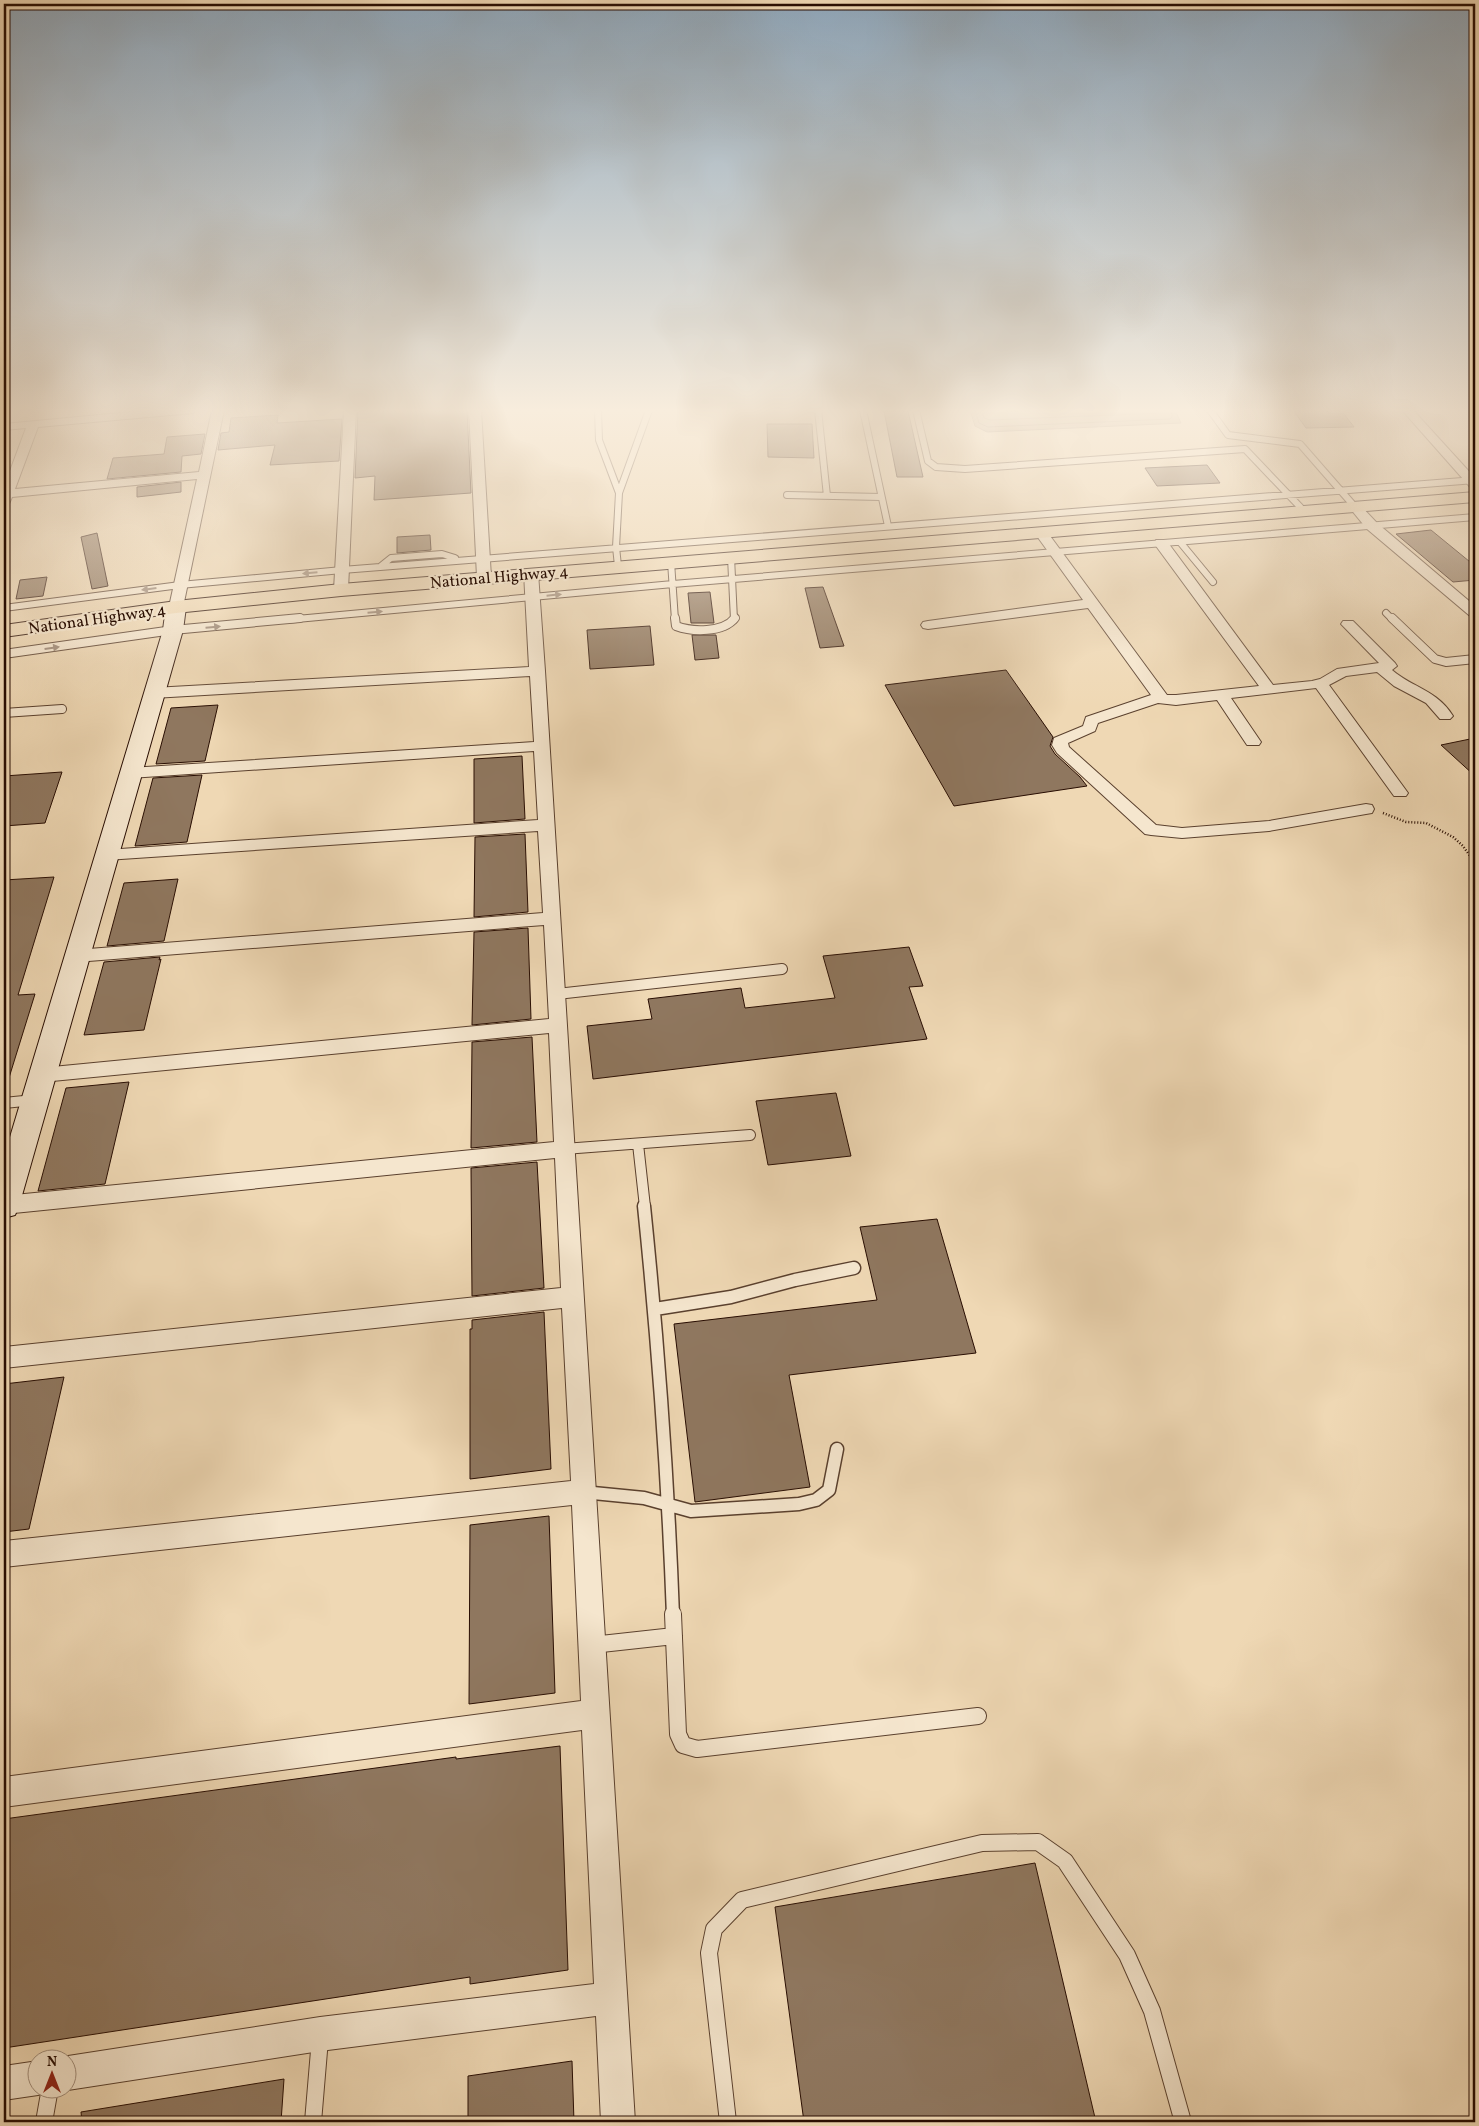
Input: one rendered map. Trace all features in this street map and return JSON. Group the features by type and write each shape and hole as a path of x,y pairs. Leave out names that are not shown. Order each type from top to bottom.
{"highway":[{"name":"National Highway 4","path":"4,631 177,607 342,590 1327,509"}],"street":[{"path":"197,509 177,607 4,1206 564,1149"},
{"path":"342,590 345,509"},
{"path":"481,509 484,577"},
{"path":"1357,509 1372,526 1475,613"},
{"path":"1040,532 1160,697 1167,700 1320,683 1342,672 1390,666 1348,624"},
{"path":"1161,543 1268,688"},
{"path":"531,573 557,994 557,1025 618,2122"},
{"path":"928,625 1092,603"},
{"path":"1380,667 1402,684 1433,700 1440,706 1445,716"},
{"path":"153,693 538,671"},
{"path":"1320,683 1400,793"},
{"path":"1221,695 1253,742"},
{"path":"1160,697 1091,720 1090,728 1060,741 1063,750 1151,830 1182,833 1268,826 1366,809"},
{"path":"130,773 542,746"},
{"path":"106,855 546,825"},
{"path":"76,956 552,918"},
{"path":"42,1075 557,1025"},
{"path":"4,1358 572,1298"},
{"path":"4,1554 583,1492"},
{"path":"4,1792 595,1714"},
{"path":"78,2071 320,2034 611,1998"},
{"path":"4,2083 28,2079"}],"lane":[{"path":"617,509 616,547 618,566"},
{"path":"884,509 888,526"},
{"path":"4,654 177,607 342,570 380,567 391,558 442,554 460,560 1105,509"},
{"path":"4,608 177,607 532,597 1475,517"},
{"path":"1180,542 1213,582"},
{"path":"671,562 676,626 688,630 725,627 732,624 734,619 732,557"},
{"path":"1386,613 1436,659 1446,662 1475,659"},
{"path":"4,713 62,709"},
{"path":"557,994 782,969"},
{"path":"4,1103 34,1100"},
{"path":"564,1149 750,1135"},
{"path":"638,1144 655,1309 669,1503 678,1734 683,1745 697,1749 978,1716"},
{"path":"655,1309 731,1297 795,1280 854,1268"},
{"path":"583,1492 630,1495 669,1503 691,1511 799,1504 816,1500 829,1490 837,1449"},
{"path":"591,1645 674,1636"},
{"path":"728,2122 709,1952 714,1929 742,1900 982,1843 1038,1842 1065,1861 1127,1955 1152,2011 1183,2122"},
{"path":"313,2122 320,2034"},
{"path":"44,2122 48,2098"}],"path":[{"path":"1366,809 1388,814 1406,822 1426,823 1453,837 1463,846 1475,863"}],"building":[{"path":"1431,530 1475,566 1475,580 1453,582 1396,534"},
{"path":"97,533 108,586 92,589 81,537"},
{"path":"430,535 431,550 397,553 397,537"},
{"path":"47,577 43,596 16,599 20,580"},
{"path":"823,587 844,646 820,648 805,588"},
{"path":"710,592 714,623 691,623 688,593"},
{"path":"650,626 654,665 590,669 587,630"},
{"path":"692,635 716,635 719,658 695,660"},
{"path":"1006,670 1053,737 1050,746 1055,754 1087,786 954,806 885,685"},
{"path":"218,705 205,761 156,764 171,708"},
{"path":"1475,738 1475,776 1441,745"},
{"path":"522,756 525,819 474,823 474,759"},
{"path":"62,772 45,823 4,826 4,776"},
{"path":"202,775 187,842 135,846 153,778"},
{"path":"525,834 528,912 474,917 475,837"},
{"path":"54,877 18,995 35,994 8,1081 4,1081 4,880"},
{"path":"178,879 164,941 107,946 124,883"},
{"path":"528,928 531,1019 472,1025 474,932"},
{"path":"909,947 923,986 909,987 927,1039 593,1079 587,1026 652,1019 648,999 741,988 745,1008 835,998 823,956"},
{"path":"160,957 144,1030 84,1035 104,962"},
{"path":"532,1037 537,1142 471,1148 472,1042"},
{"path":"129,1082 105,1184 38,1191 66,1088"},
{"path":"836,1093 851,1156 768,1165 756,1101"},
{"path":"537,1162 544,1288 472,1296 471,1168"},
{"path":"937,1219 976,1353 789,1375 810,1487 695,1502 674,1324 877,1300 860,1227"},
{"path":"544,1312 551,1469 470,1479 470,1329 472,1329 472,1320"},
{"path":"64,1377 29,1529 4,1532 4,1384"},
{"path":"549,1516 555,1693 469,1704 470,1525"},
{"path":"560,1746 568,1970 470,1984 470,1977 4,2048 4,1819 456,1757 456,1759"},
{"path":"1035,1863 1096,2122 804,2122 775,1907"},
{"path":"572,2061 574,2122 468,2122 468,2076"},
{"path":"284,2079 281,2122 82,2122 81,2112"}]}
